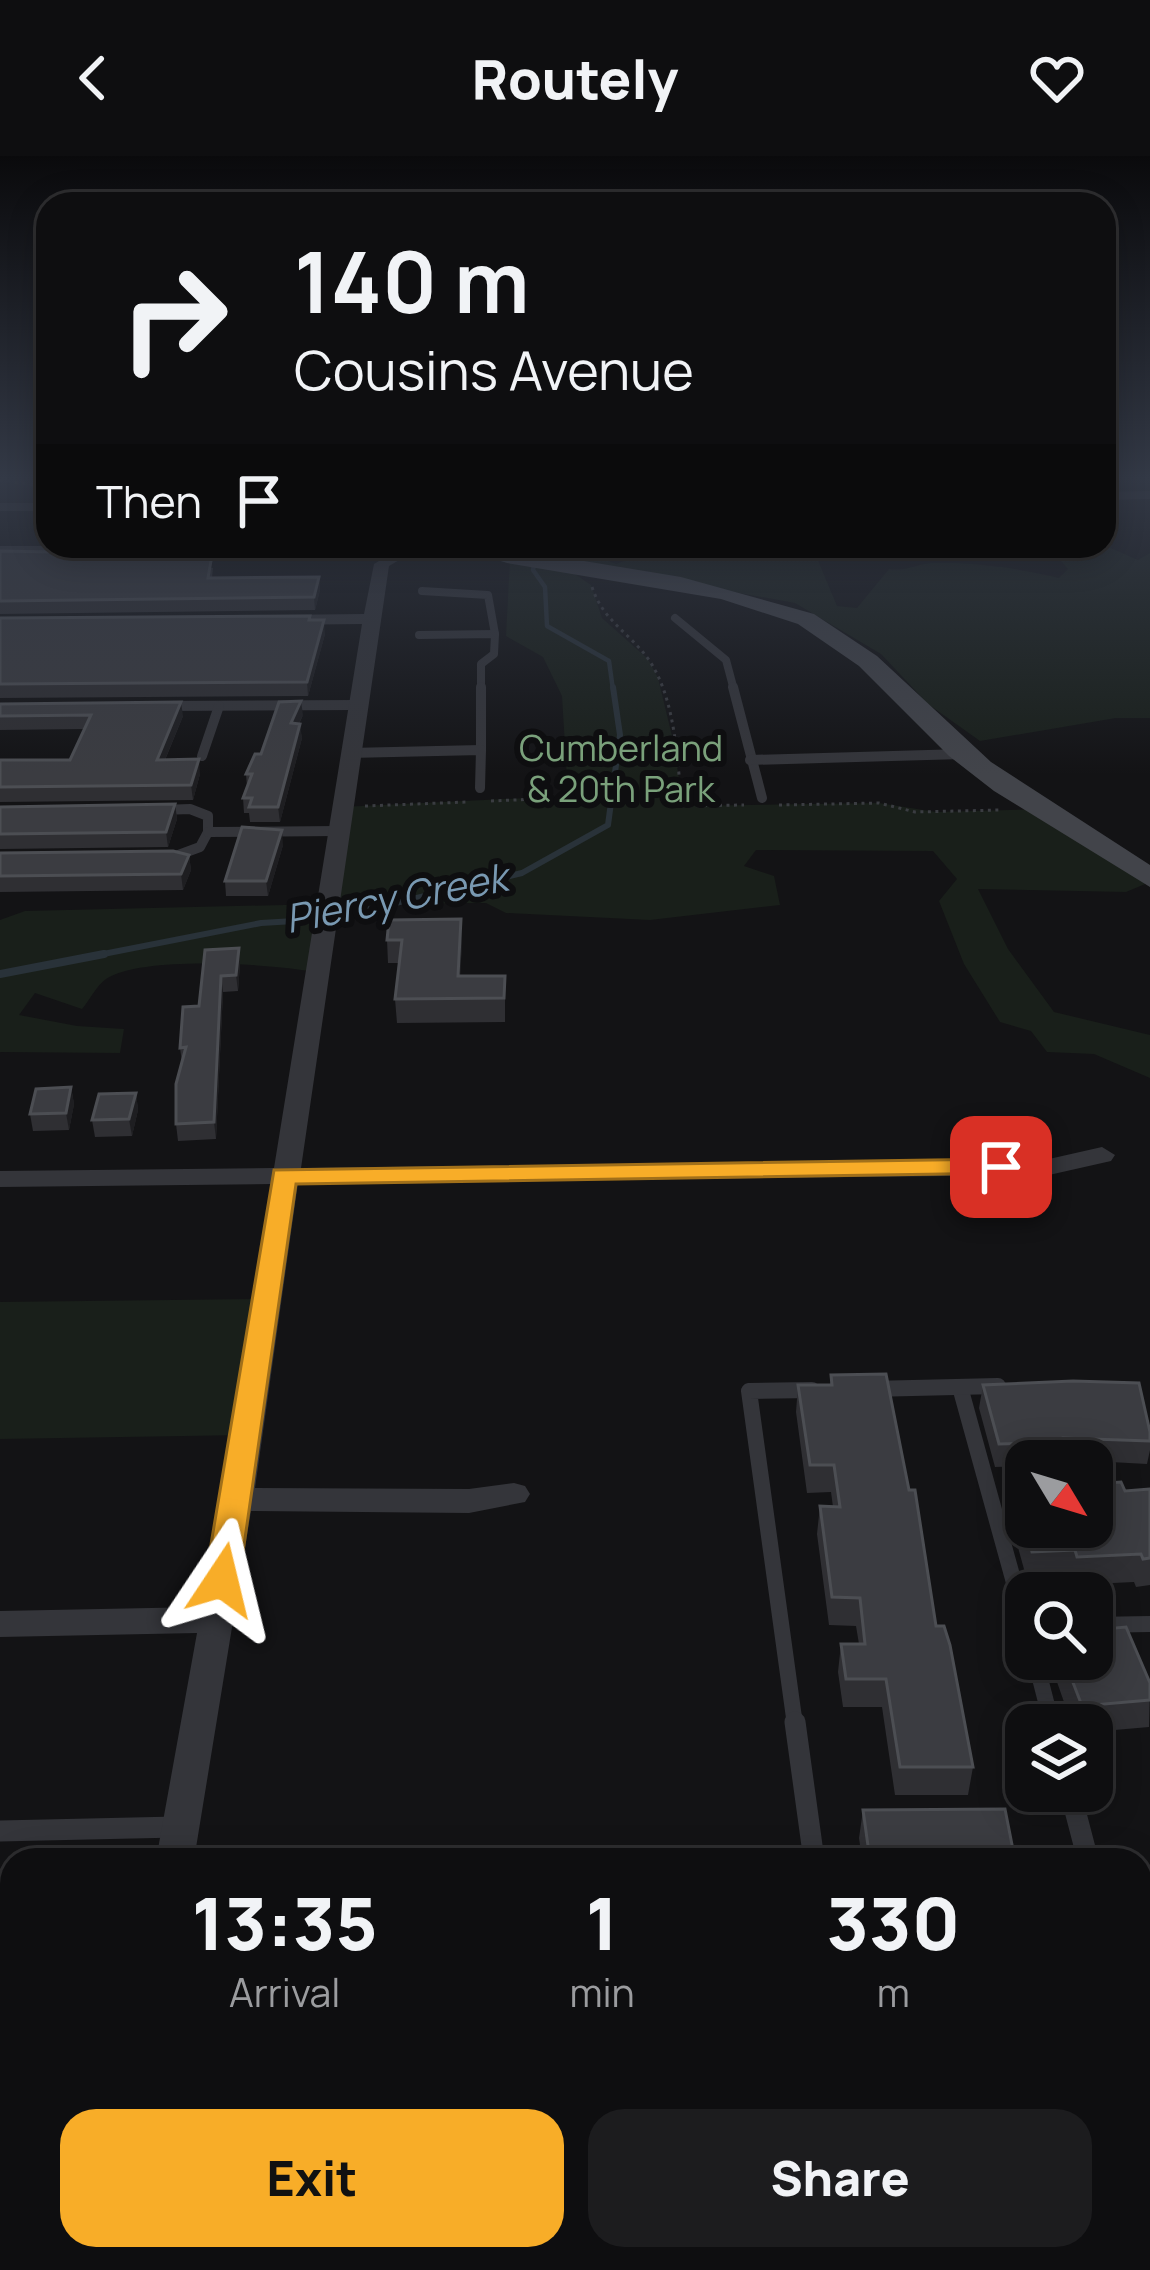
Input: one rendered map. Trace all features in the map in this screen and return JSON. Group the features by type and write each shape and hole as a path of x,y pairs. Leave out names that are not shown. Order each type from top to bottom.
{"street":[{"path":"178,1848 379,578"},
{"path":"616,578 739,597 836,634 963,754 1150,878"},
{"path":"259,620 371,619"},
{"path":"0,1179 1049,1167 1102,1155"},
{"path":"236,1499 469,1501 514,1494"},
{"path":"0,1624 214,1620"}],"lane":[{"path":"422,591 488,595 495,634 494,654 481,664 480,788"},
{"path":"675,618 726,660 750,760 766,801"},
{"path":"419,635 495,634"},
{"path":"154,706 356,705"},
{"path":"202,756 219,706"},
{"path":"349,753 481,750"},
{"path":"750,760 963,754"},
{"path":"142,810 190,809 208,816 208,832 200,847 179,857 157,857"},
{"path":"208,832 337,831"},
{"path":"859,1389 1027,1386"},
{"path":"960,1387 1011,1572"},
{"path":"812,1848 748,1391 837,1390"},
{"path":"1113,1625 1150,1624"},
{"path":"1075,1812 1085,1848"},
{"path":"0,1831 182,1827"}],"path":[{"path":"580,578 591,585 602,618 648,658 658,678 682,806"},
{"path":"492,801 561,798 608,788 640,789 682,806 748,805"},
{"path":"340,806 469,801"},
{"path":"766,801 879,803 935,812 1042,809"}],"green space":[{"name":"Cumberland & 20th Park","path":"509,578 580,578 591,585 602,618 648,659 658,678 683,806 879,803 936,812 1042,809 1150,882 1126,892 978,889 1008,949 1054,1012 1150,1035 1150,1078 1094,1054 1047,1052 1031,1031 1000,1022 964,964 939,901 957,879 933,851 756,850 744,866 774,876 780,905 650,920 506,913 486,903 326,904 315,972 239,964 148,967 106,979 82,1009 35,993 19,1015 124,1029 120,1053 0,1052 0,920 25,911 325,904 341,807 568,796 562,696 543,657 506,636"},
{"path":"655,578 825,578 837,606 857,608 882,578 1150,578 1150,718 1116,718 980,741 928,704 881,654 795,603"},
{"path":"266,1299 246,1435 0,1439 0,1302"}],"building":[{"path":"0,578 319,578 314,597 0,601"},
{"path":"310,616 309,620 324,620 307,682 0,684 0,618"},
{"path":"301,701 291,723 300,724 278,807 249,807 252,798 243,798 252,774 246,774 255,754 261,754 279,702"},
{"path":"181,702 157,760 199,759 191,785 0,787 0,760 70,760 91,715 0,716 0,704"},
{"path":"175,804 166,832 0,834 0,807"},
{"path":"242,827 282,830 266,881 225,881"},
{"path":"173,851 189,855 181,874 0,876 0,853"},
{"path":"461,919 458,976 505,976 504,998 395,999 402,940 387,940 389,920"},
{"path":"239,948 236,975 221,976 214,1122 176,1124 176,1084 186,1047 180,1048 183,1007 199,1006 205,950"},
{"path":"71,1087 66,1113 30,1114 36,1089"},
{"path":"136,1093 129,1119 92,1120 99,1094"},
{"path":"886,1374 909,1490 915,1490 936,1626 944,1626 950,1645 973,1767 900,1767 886,1679 846,1679 841,1644 865,1644 860,1598 832,1597 820,1506 840,1507 834,1465 810,1465 798,1385 832,1385 831,1375"},
{"path":"1139,1383 1150,1441 1064,1438 999,1444 983,1385"},
{"path":"1121,1482 1125,1491 1150,1489 1150,1558 1143,1559 1141,1554 1077,1557 1075,1550 1032,1552 1031,1548 1113,1548 1113,1483"},
{"path":"1126,1627 1150,1683 1150,1700 1081,1704 1072,1680 1113,1680 1113,1628"},
{"path":"1005,1809 1013,1848 868,1848 863,1810"}],"waterway":[{"name":"Piercy Creek","path":"538,578 545,587 547,626 609,661 613,690"},
{"name":"Piercy Creek","path":"88,957 261,923 328,919 522,873 608,825 620,735 613,687"},
{"name":"Piercy Creek","path":"0,974 104,954"}],"route":[{"path":"222,1580 284,1176 1001,1167"}]}
